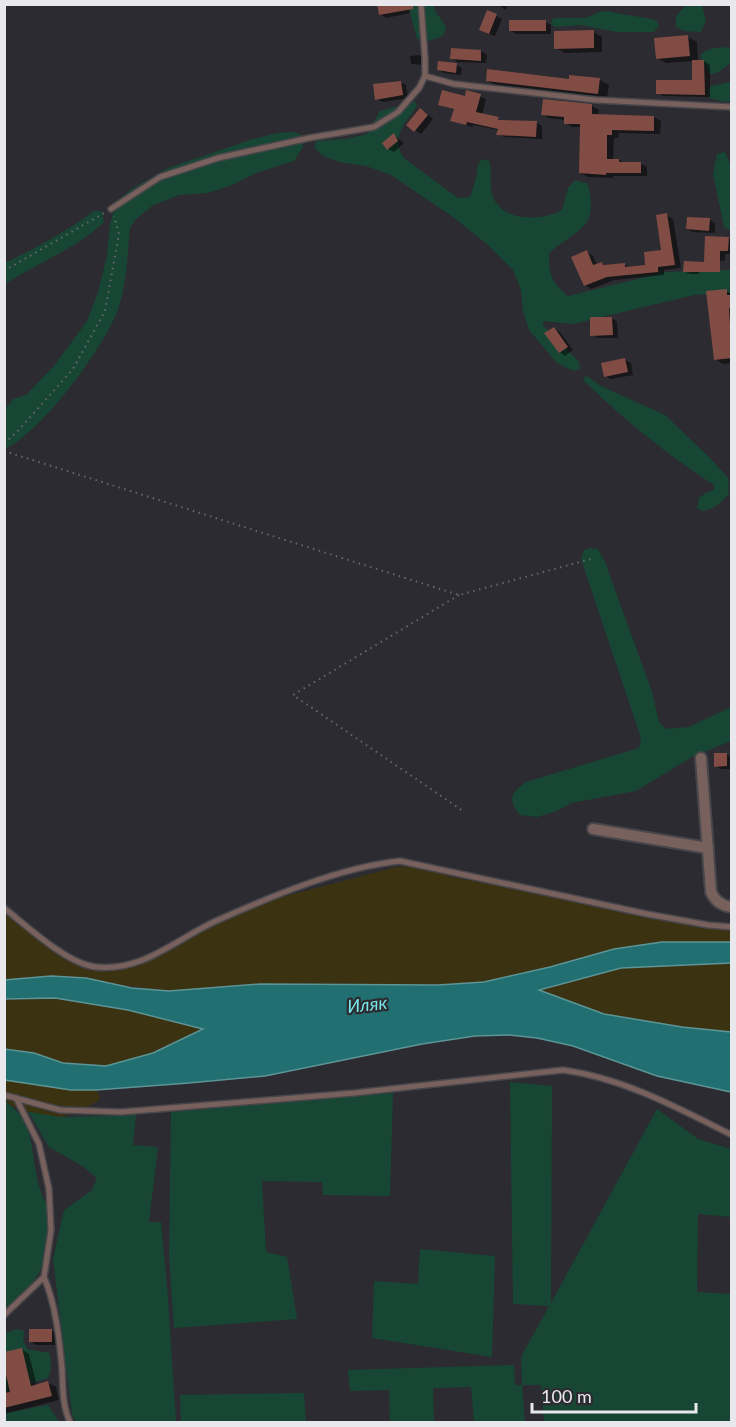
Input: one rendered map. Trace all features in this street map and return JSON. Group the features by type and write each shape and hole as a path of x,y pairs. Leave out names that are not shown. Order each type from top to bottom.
{"street":[{"path":"701,758 711,892 715,900 726,907 732,907"},
{"path":"593,829 708,848"}],"lane":[{"path":"111,209 158,178 218,158 374,126 398,112 419,88 425,76 421,4"},
{"path":"425,76 454,84 585,99 732,107"},
{"path":"4,908 67,956 94,967 119,967 150,958 215,921 272,898 381,862 400,861 647,914 732,927"},
{"path":"4,1095 60,1110 121,1112 354,1093 563,1070 586,1073 654,1098 732,1135"},
{"path":"16,1098 39,1144 50,1189 51,1230 44,1277 56,1317 62,1369 62,1395 70,1422"},
{"path":"4,1315 44,1277"}],"path":[{"path":"4,271 111,209 119,234 105,311 74,369 16,433 4,443"},
{"path":"4,451 459,595"},
{"path":"463,811 293,695 459,595 591,559"}],"green space":[{"path":"408,5 433,5 446,27 443,36 429,41 417,39"},
{"path":"686,5 702,5 706,20 701,32 685,31 676,27 676,16"},
{"path":"609,11 652,19 657,21 659,26 654,32 617,32 580,25 555,27 551,24 555,18 586,18 599,12"},
{"path":"731,47 731,63 717,73 710,74 700,56 710,49"},
{"path":"731,82 731,102 709,98 708,91 711,86"},
{"path":"416,102 417,106 400,131 398,144 400,151 405,159 458,198 470,197 478,164 482,159 489,161 491,190 496,203 512,215 533,218 553,214 562,210 568,188 575,180 588,184 591,211 588,219 584,226 549,253 552,277 568,296 666,272 729,270 731,270 731,293 694,295 573,324 543,321 543,325 579,362 580,369 574,371 557,363 529,330 523,311 521,290 513,270 488,245 453,217 391,175 366,166 339,162 323,156 314,147 316,141 346,139 367,134 380,111"},
{"path":"294,132 301,135 303,147 294,161 256,173 232,185 208,193 179,195 152,206 136,219 130,228 122,298 106,335 67,392 35,427 5,449 5,409 13,399 26,395 54,366 87,321 98,292 107,256 110,224 117,201 130,190 168,168 250,140 277,133"},
{"path":"725,152 731,167 732,229 729,230 724,227 713,174 717,154"},
{"path":"94,211 102,211 104,222 93,232 5,284 5,263 51,239"},
{"path":"587,376 601,386 665,415 728,478 729,493 726,497 711,509 702,511 697,508 699,498 714,490 714,485 680,462 631,423 584,381 583,378"},
{"path":"598,549 605,562 652,692 659,722 667,729 689,727 731,707 731,741 692,757 636,791 571,803 557,811 537,817 520,815 513,805 512,797 526,782 639,748 641,738 581,559 584,550"},
{"path":"510,1082 552,1086 551,1303 657,1109 698,1139 731,1149 731,1217 698,1214 697,1292 731,1294 731,1422 544,1422 541,1385 522,1385 521,1357 549,1306 513,1304"},
{"path":"393,1093 390,1196 323,1195 322,1182 262,1181 266,1252 287,1257 297,1319 174,1328 169,1255 171,1112"},
{"path":"5,1101 16,1110 28,1131 37,1180 54,1228 50,1247 41,1269 21,1299 5,1317"},
{"path":"28,1111 61,1117 136,1115 133,1145 158,1147 149,1222 161,1222 176,1422 76,1422 72,1414 53,1259 64,1210 92,1190 97,1178 84,1167 49,1147"},
{"path":"420,1249 495,1256 492,1357 372,1338 374,1281 418,1284"},
{"path":"17,1329 24,1331 23,1340 27,1349 50,1353 51,1369 48,1378 5,1391 4,1334"},
{"path":"514,1365 515,1385 522,1385 525,1422 474,1422 471,1387 433,1388 434,1422 390,1422 389,1390 350,1391 348,1370"},
{"path":"304,1393 306,1422 181,1422 180,1395"},
{"path":"48,1405 59,1422 5,1422 5,1413"}],"sand":[{"path":"418,866 452,877 731,927 731,942 662,942 614,949 484,982 438,985 169,991 51,976 5,980 4,905 66,953 93,964 118,964 150,955 255,904 396,867"},
{"path":"731,963 731,1032 682,1027 604,1014 538,990 621,968"},
{"path":"54,998 128,1010 203,1029 153,1053 106,1066 63,1063 34,1053 5,1049 5,999"},
{"path":"4,1080 71,1090 96,1090 100,1097 98,1101 79,1112 61,1117 18,1110 5,1101"}],"water":[{"name":"Иляк","path":"662,942 731,942 731,963 621,968 539,990 604,1014 682,1027 731,1032 731,1092 657,1076 573,1046 509,1035 475,1036 422,1044 265,1076 189,1083 71,1090 5,1080 5,1049 34,1053 63,1063 106,1066 153,1053 203,1029 128,1010 55,998 5,999 5,980 51,976 86,978 132,988 169,991 260,984 438,985 484,982 614,949"}],"building":[{"path":"377,4 413,4 413,9 379,15"},
{"path":"487,10 497,14 489,34 479,30"},
{"path":"509,20 546,20 546,31 509,31"},
{"path":"594,30 594,48 554,49 554,31"},
{"path":"688,35 690,56 656,59 654,38"},
{"path":"451,48 481,50 481,61 450,59"},
{"path":"692,60 704,60 705,95 656,94 656,80 692,80"},
{"path":"438,61 457,63 456,73 437,70"},
{"path":"487,69 569,79 569,75 600,78 598,94 486,81"},
{"path":"401,81 403,95 375,100 373,84"},
{"path":"442,90 465,96 466,90 481,94 476,112 499,117 498,120 537,121 536,137 496,135 498,129 467,122 466,125 450,121 454,109 438,105"},
{"path":"543,99 592,104 592,114 654,116 654,131 612,130 612,135 607,135 607,159 619,159 619,162 641,162 641,173 606,173 606,175 579,173 580,124 564,124 564,117 541,115"},
{"path":"420,108 428,115 414,132 406,125"},
{"path":"394,133 398,141 387,150 382,143"},
{"path":"667,213 675,265 658,267 658,272 607,277 584,286 571,257 587,250 593,265 602,262 603,265 625,263 625,267 645,265 644,252 661,250 656,215"},
{"path":"687,217 710,218 709,231 686,229"},
{"path":"705,236 729,237 728,251 720,251 720,272 683,272 684,261 704,262"},
{"path":"727,289 727,295 732,295 732,308 729,308 732,358 714,360 706,291"},
{"path":"590,317 612,317 613,335 590,336"},
{"path":"554,327 568,347 559,353 544,333"},
{"path":"625,358 628,372 604,377 601,363"},
{"path":"714,753 727,753 727,766 714,767"},
{"path":"29,1329 52,1329 52,1342 29,1342"},
{"path":"22,1348 31,1386 48,1381 52,1396 4,1408 4,1393 10,1392 4,1366 4,1352"}]}
